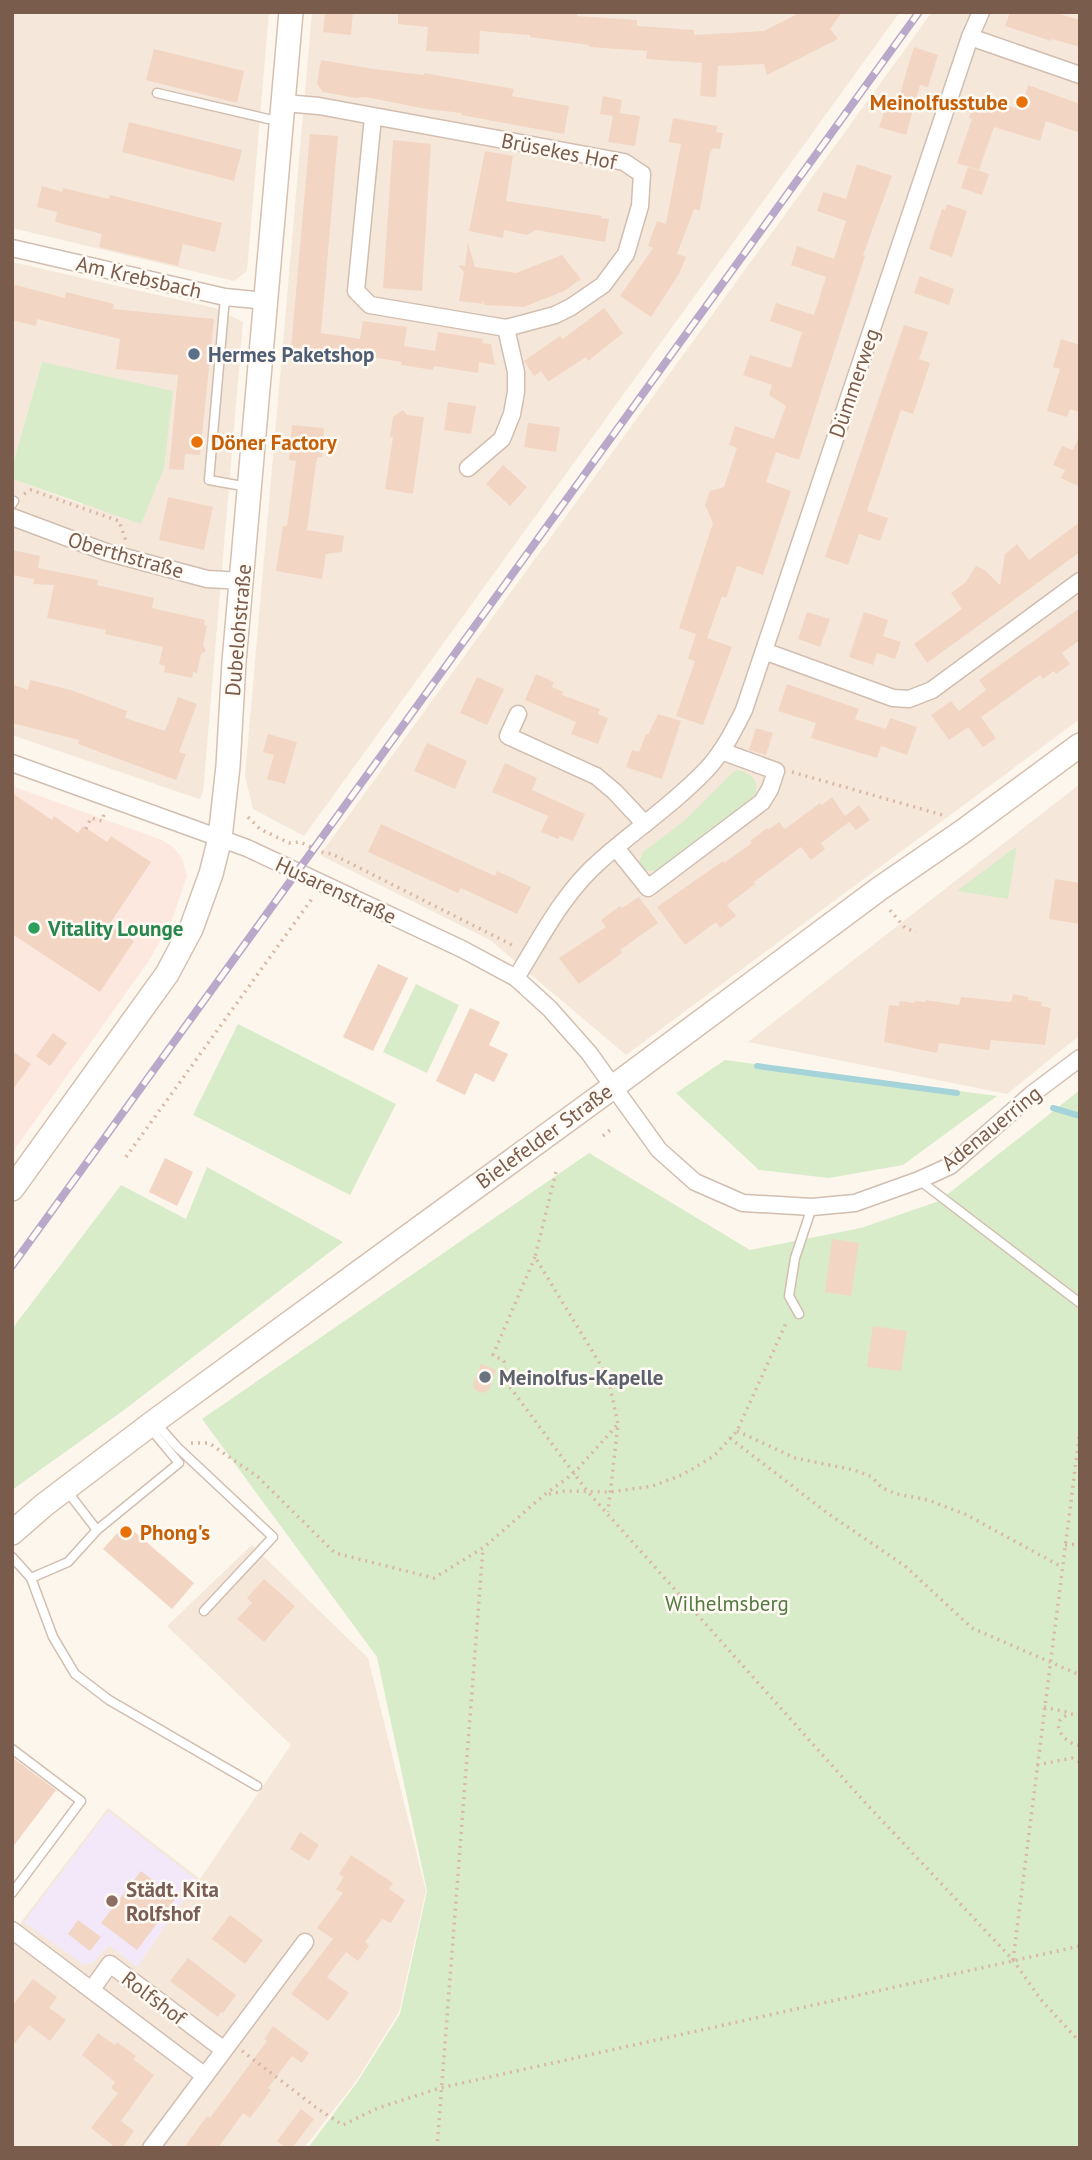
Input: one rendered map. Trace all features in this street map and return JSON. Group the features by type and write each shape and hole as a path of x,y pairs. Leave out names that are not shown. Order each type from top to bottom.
{"main road":[{"name":"Dubelohstraße","path":"12,1189 167,974 191,929 211,874 220,838 291,12"},
{"name":"Bielefelder Straße","path":"12,1533 151,1423 879,889 1080,745"}],"street":[{"name":"Dümmerweg","path":"516,978 562,902 601,860 709,768 744,709 970,37 981,12"},
{"path":"970,37 1080,75"},
{"name":"Brüsekes Hof","path":"283,111 319,106 624,162 642,174 640,206 626,254 603,285 571,307 555,315 506,328 370,305 356,291 373,117"},
{"name":"Am Krebsbach","path":"12,248 225,298 266,301"},
{"path":"468,468 502,439 512,414 516,372 506,328"},
{"name":"Oberthstraße","path":"13,507 69,539 207,579 243,581"},
{"path":"764,651 893,698 909,699 932,690 1080,581"},
{"path":"518,714 508,736 596,776 645,824"},
{"path":"616,848 648,888 762,802 776,771 721,751"},
{"name":"Husarenstraße","path":"12,764 220,838 321,882 516,978 550,1009 589,1053 612,1087"},
{"name":"Adenauerring","path":"612,1087 659,1150 695,1182 743,1203 812,1207 855,1203 950,1166 1032,1094 1080,1058"},
{"name":"Rolfshof","path":"15,1938 92,1989 205,2076"},
{"path":"151,2148 305,1942"},
{"name":"Rolfshof","path":"92,1989 110,1964 227,2046"}],"lane":[{"path":"157,93 268,119 283,111"},
{"path":"225,298 209,480 251,487"},
{"path":"919,1180 1080,1303"},
{"path":"797,1310 789,1296 795,1258 812,1207"},
{"path":"151,1423 274,1537 204,1611"},
{"path":"31,1578 68,1562 97,1530 179,1463 151,1423"},
{"path":"66,1489 97,1530"},
{"path":"12,1557 31,1578 53,1637 75,1674 109,1700 257,1786"},
{"path":"12,1749 80,1801 12,1893"}],"path":[{"path":"13,507 31,490 119,521 132,559"},
{"path":"776,771 799,772 949,817 962,832"},
{"path":"248,817 260,829 289,843 300,842 332,854 522,950"},
{"path":"86,829 91,818 102,821"},
{"path":"126,1157 311,904 321,882"},
{"path":"890,910 905,928 916,932"},
{"path":"603,1136 611,1129"},
{"path":"556,1172 535,1256 493,1355 504,1361 504,1379 573,1474 860,1797 1013,1960 1042,2001 1080,2042"},
{"path":"535,1256 608,1377 618,1424 608,1512"},
{"path":"544,1496 565,1491 610,1492 653,1486 682,1475 714,1456 737,1431 797,1310"},
{"path":"177,1447 181,1443 209,1443 258,1477 334,1553 434,1578 483,1548 573,1474 618,1424"},
{"path":"1013,1960 1080,1430"},
{"path":"737,1431 795,1458 853,1469 872,1477 882,1488 928,1500 965,1514 1062,1567"},
{"path":"730,1438 826,1512 905,1566 972,1628 1080,1675"},
{"path":"1065,1545 1080,1544"},
{"path":"438,2148 440,2088 483,1548"},
{"path":"1044,1707 1080,1714"},
{"path":"1073,1713 1060,1719 1058,1732 1065,1740 1080,1746"},
{"path":"1037,1765 1072,1758 1080,1762"},
{"path":"227,2046 343,2125 377,2108 440,2088 1080,1946"}],"shaded area":[{"path":"12,12 269,12 247,271 234,281 12,228"},
{"path":"312,12 900,12 304,836 253,809 245,776"},
{"path":"932,12 1080,12 1080,719 626,1055 490,940 320,855"},
{"path":"12,262 215,308 243,322 203,793 199,799 12,735 12,479 83,505 42,362 12,467"},
{"path":"1080,784 1080,1035 1007,1094 748,1042"},
{"path":"12,786 162,840 173,847 182,858 187,876 173,918 150,959 12,1153"},
{"path":"252,1545 368,1658 426,1891 399,2012 357,2080 304,2148 12,2148 12,1934 108,1808 200,1879 291,1745 167,1626"},
{"name":"Städt. Kita Rolfshof","path":"108,1811 197,1880 137,1967 109,1945 94,1962 84,1965 24,1922"}],"green space":[{"path":"42,362 173,391 164,468 141,524 12,479 12,467"},
{"path":"738,770 754,779 757,787 754,797 657,870 649,871 643,868 639,863 643,852 684,821"},
{"path":"1017,846 1008,899 957,891"},
{"path":"416,984 459,1005 427,1073 383,1052"},
{"path":"238,1024 396,1104 350,1195 193,1115"},
{"path":"725,1060 997,1096 903,1165 829,1178 759,1170 676,1093"},
{"name":"Wilhelmsberg","path":"1080,1090 1080,2148 308,2148 358,2081 400,2014 427,1891 377,1657 202,1419 589,1153 750,1250 861,1228 939,1201"},
{"path":"207,1167 343,1242 124,1410 12,1490 12,1329 121,1185 186,1219"}],"building":[{"path":"325,12 353,12 351,35 323,32"},
{"path":"398,12 577,12 577,16 637,20 637,26 694,30 694,35 764,31 801,12 842,12 830,29 838,39 767,75 764,64 718,66 716,97 700,96 702,63 646,59 647,51 589,47 530,35 480,31 479,54 426,51 428,27 398,24"},
{"path":"1010,12 1053,12 1080,20 1080,47 1005,26"},
{"path":"914,47 938,55 928,87 920,85 906,135 879,127 889,97 898,100"},
{"path":"154,49 244,71 237,103 146,80"},
{"path":"321,60 374,69 424,73 514,89 512,96 569,106 564,134 461,115 462,113 323,92 317,84"},
{"path":"1028,85 1080,104 1080,133 1046,121 1040,141 994,127 979,170 957,163 972,119 969,118 976,96 1015,108 1019,94 1025,95"},
{"path":"603,96 622,100 620,113 640,116 635,146 608,142 613,116 600,114"},
{"path":"673,118 717,126 716,132 723,133 720,149 713,148 710,153 700,210 694,209 677,254 686,257 679,274 651,317 620,296 653,248 648,246 657,221 666,224 681,144 669,142"},
{"path":"129,122 242,150 234,181 122,152"},
{"path":"310,134 338,136 321,333 360,339 363,321 407,327 404,346 435,351 438,332 483,339 482,343 491,344 495,365 479,362 478,373 434,366 433,370 341,352 291,348"},
{"path":"393,140 431,144 422,291 383,288"},
{"path":"485,151 513,156 506,201 602,216 601,218 609,219 605,242 536,230 527,235 504,230 503,238 469,231"},
{"path":"857,164 892,176 863,255 865,256 799,460 776,452 766,482 791,491 763,575 737,566 726,598 722,596 707,638 732,647 703,725 676,716 695,661 688,659 696,634 679,628 713,523 705,505 710,491 724,487 737,448 729,445 735,426 774,439 786,406 769,395 772,385 743,375 750,355 791,368 802,332 770,321 776,303 814,315 826,277 791,265 797,246 834,259 846,221 817,211 823,192 846,199"},
{"path":"968,167 989,174 982,195 961,188"},
{"path":"42,186 109,199 110,195 222,223 215,252 183,244 178,266 99,247 102,234 55,222 57,212 37,207"},
{"path":"947,204 967,211 952,257 929,249 942,209 945,210"},
{"path":"468,243 475,267 516,273 562,255 581,279 564,291 524,307 485,305 482,299 483,304 459,301 464,272 458,265 465,266"},
{"path":"920,276 954,289 949,305 914,293"},
{"path":"12,284 65,298 66,292 114,304 113,309 214,319 200,455 185,454 184,470 169,469 178,375 116,369 120,339 37,319 36,326 12,320"},
{"path":"604,308 623,333 588,361 586,357 548,382 541,371 534,376 524,361 560,336 563,339"},
{"path":"904,325 928,332 919,359 930,363 913,414 901,410 867,511 888,518 880,541 859,534 848,565 825,557"},
{"path":"1061,339 1080,345 1080,412 1070,409 1067,417 1047,411 1060,369 1053,367"},
{"path":"448,402 476,406 471,434 444,430"},
{"path":"403,410 407,415 424,417 413,494 385,489 393,437 390,437 393,417"},
{"path":"528,423 560,427 556,452 524,447"},
{"path":"292,425 324,428 322,457 318,457 316,463 307,530 344,536 342,552 326,554 322,579 276,571 283,526 287,526 296,461 289,460"},
{"path":"1080,434 1080,487 1061,478 1065,470 1053,465 1062,446 1073,450"},
{"path":"503,465 527,487 510,506 486,484"},
{"path":"168,497 213,507 204,550 159,540"},
{"path":"1080,522 1080,552 927,663 914,644 962,609 951,593 965,583 976,566 985,570 1000,585 1005,554 1017,544 1029,560"},
{"path":"12,550 40,556 38,568 98,580 97,585 154,598 152,608 205,620 204,625 207,626 203,645 206,651 201,654 197,673 193,672 192,678 164,672 165,666 159,664 163,647 105,634 106,630 47,618 54,585 33,584 34,579 12,575"},
{"path":"1080,608 1080,640 1062,653 1070,664 1043,679 1040,675 981,717 996,738 983,747 968,727 949,740 931,715 951,701 959,711 986,690 979,680"},
{"path":"807,612 830,619 820,647 798,639"},
{"path":"864,612 888,620 883,636 901,642 895,659 877,653 873,665 849,657"},
{"path":"536,674 554,682 552,687 563,692 562,695 600,709 598,714 608,718 598,744 571,734 576,722 525,700"},
{"path":"477,677 504,689 487,725 460,713"},
{"path":"30,680 71,690 127,711 125,718 165,731 178,697 197,704 179,752 186,754 176,780 78,744 79,740 12,723 12,684 28,690"},
{"path":"787,684 859,709 855,719 886,729 890,718 917,727 907,755 881,746 877,758 811,738 816,723 778,711"},
{"path":"658,714 681,721 662,779 626,767 632,750 639,752"},
{"path":"756,728 773,733 766,755 749,750"},
{"path":"268,734 297,742 285,784 267,779 274,755 263,752"},
{"path":"427,743 467,761 455,789 414,771"},
{"path":"505,763 537,778 532,790 585,814 573,841 560,836 558,839 541,832 548,816 492,792"},
{"path":"12,793 52,820 54,816 78,833 83,826 107,842 111,836 151,862 109,925 134,941 100,992 12,934"},
{"path":"832,797 845,816 859,805 870,820 856,830 849,822 821,843 825,849 811,860 801,847 727,905 736,916 720,928 716,922 685,945 657,907 752,843 750,841 767,828 768,830 779,822 785,829"},
{"path":"381,824 495,876 497,871 531,887 517,914 461,888 458,893 368,852"},
{"path":"1055,879 1080,883 1080,924 1049,919"},
{"path":"639,897 658,923 579,984 559,958 606,927 601,920 620,906 622,908"},
{"path":"378,964 408,978 373,1051 343,1037"},
{"path":"1013,994 1042,1002 1041,1006 1051,1008 1045,1045 991,1040 989,1050 939,1043 937,1053 884,1042 889,1005 899,1006 900,1001 914,1003 926,1000 959,1005 961,997 1011,1002"},
{"path":"470,1008 500,1022 489,1045 508,1054 494,1082 475,1073 465,1095 436,1081"},
{"path":"53,1033 67,1043 50,1066 36,1056"},
{"path":"12,1051 31,1064 12,1091"},
{"path":"165,1158 193,1172 177,1206 149,1192"},
{"path":"832,1239 859,1243 851,1296 825,1292"},
{"path":"873,1326 907,1331 901,1371 867,1367"},
{"name":"Meinolfus-Kapelle","path":"481,1364 496,1370 489,1390 482,1393 475,1390 473,1384"},
{"path":"122,1528 130,1528 194,1583 172,1609 103,1549"},
{"path":"264,1579 295,1606 264,1642 237,1619 252,1603 247,1598"},
{"path":"12,1757 56,1790 12,1848"},
{"path":"300,1832 319,1845 309,1861 290,1849"},
{"path":"351,1855 393,1883 389,1889 405,1900 391,1923 382,1919 365,1942 369,1946 358,1961 346,1952 327,1977 349,1993 328,2021 291,1994 333,1939 317,1928 343,1893 336,1889 344,1877 339,1874"},
{"path":"141,1871 176,1898 137,1950 101,1923"},
{"path":"230,1915 263,1940 245,1964 212,1939"},
{"path":"78,1920 101,1937 90,1951 68,1934"},
{"path":"188,1958 236,1995 218,2017 170,1981"},
{"path":"33,1979 57,1997 49,2008 66,2020 50,2041 29,2025 12,2047 12,2006"},
{"path":"273,2026 309,2053 302,2063 292,2056 250,2118 243,2113 218,2148 184,2148 201,2124 208,2116 210,2118 267,2041 264,2039"},
{"path":"98,2033 115,2045 117,2042 136,2056 134,2060 154,2075 121,2121 134,2131 122,2148 116,2148 91,2128 118,2093 111,2088 115,2082 82,2055"},
{"path":"301,2109 314,2119 292,2148 286,2148 277,2141"}],"waterway":[{"path":"757,1066 957,1093"},
{"path":"1053,1108 1080,1116"}],"railway":[{"path":"12,1266 919,12"}],"place":[{"name":"Meinolfusstube","path":"1022,102"},
{"name":"Hermes Paketshop","path":"194,354"},
{"name":"Döner Factory","path":"197,442"},
{"name":"Vitality Lounge","path":"34,928"},
{"name":"Meinolfus-Kapelle","path":"485,1377"},
{"name":"Phong's","path":"126,1532"},
{"name":"Städt. Kita Rolfshof","path":"112,1901"}]}
